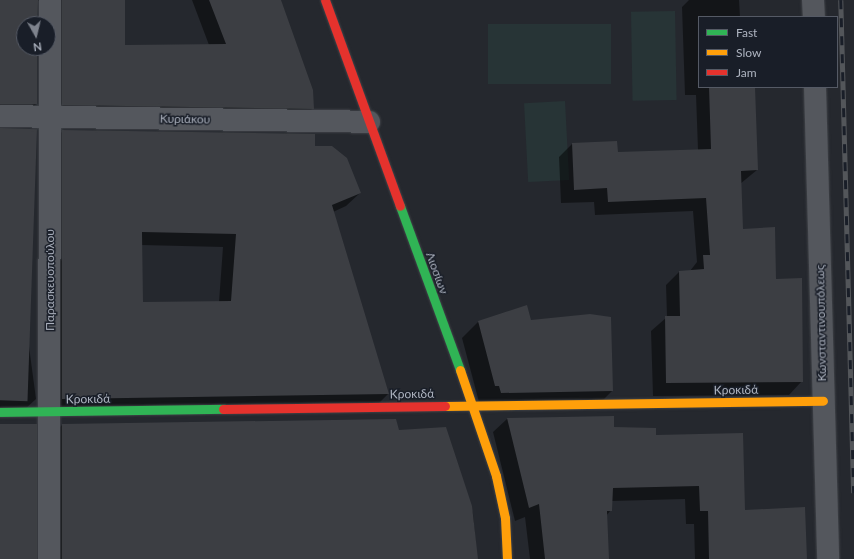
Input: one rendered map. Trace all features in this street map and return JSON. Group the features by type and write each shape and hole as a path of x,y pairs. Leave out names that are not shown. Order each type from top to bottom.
{"street":[{"name":"Παρασκευοπούλου","path":"49,559 50,0"},
{"name":"Λιοσίων","path":"324,0 473,405 497,483 505,518 507,559"},
{"path":"813,0 814,16"},
{"name":"Κωνσταντινουπόλεως","path":"815,88 828,559"},
{"name":"Κυριάκου","path":"0,116 369,122"},
{"name":"Κροκιδά","path":"0,412 823,401"}],"shaded area":[{"path":"675,11 677,100 633,101 631,12"},
{"path":"488,24 611,24 611,84 488,84"},
{"path":"565,101 569,180 528,182 524,103"}],"building":[{"path":"0,0 38,0 37,16 16,16 16,56 37,56 37,104 0,104"},
{"path":"62,0 125,0 125,45 226,44 209,0 281,0 313,90 314,109 62,105"},
{"path":"709,88 755,88 758,170 741,171 743,229 775,227 776,279 802,278 803,382 666,383 665,316 680,316 679,271 704,269 703,255 710,255 706,198 608,202 607,188 574,190 572,143 617,141 618,152 711,149"},
{"path":"0,128 37,129 27,401 0,400"},
{"path":"62,130 315,134 315,146 332,146 347,158 361,193 332,205 389,394 62,399","holes":["142,232 236,234 231,301 143,302"]},
{"path":"527,305 531,320 590,314 611,317 613,391 501,393 499,386 495,386 478,321"},
{"path":"614,416 614,427 656,428 656,435 743,433 745,510 805,507 807,559 709,559 708,511 700,511 699,486 613,488 612,511 607,511 609,559 545,559 539,504 529,508 507,418"},
{"path":"396,419 399,430 446,427 472,506 478,559 62,559 62,424"},
{"path":"0,424 37,424 37,559 0,559"}],"railway":[{"path":"841,0 854,493"}],"traffic: fast":[{"path":"400,206 460,370"},
{"path":"0,412 223,409"}],"traffic: slow":[{"path":"460,370 496,476 505,518 507,559"},
{"path":"445,406 823,401"}],"traffic: jam":[{"path":"325,0 400,206"},
{"path":"223,409 445,406"}]}
